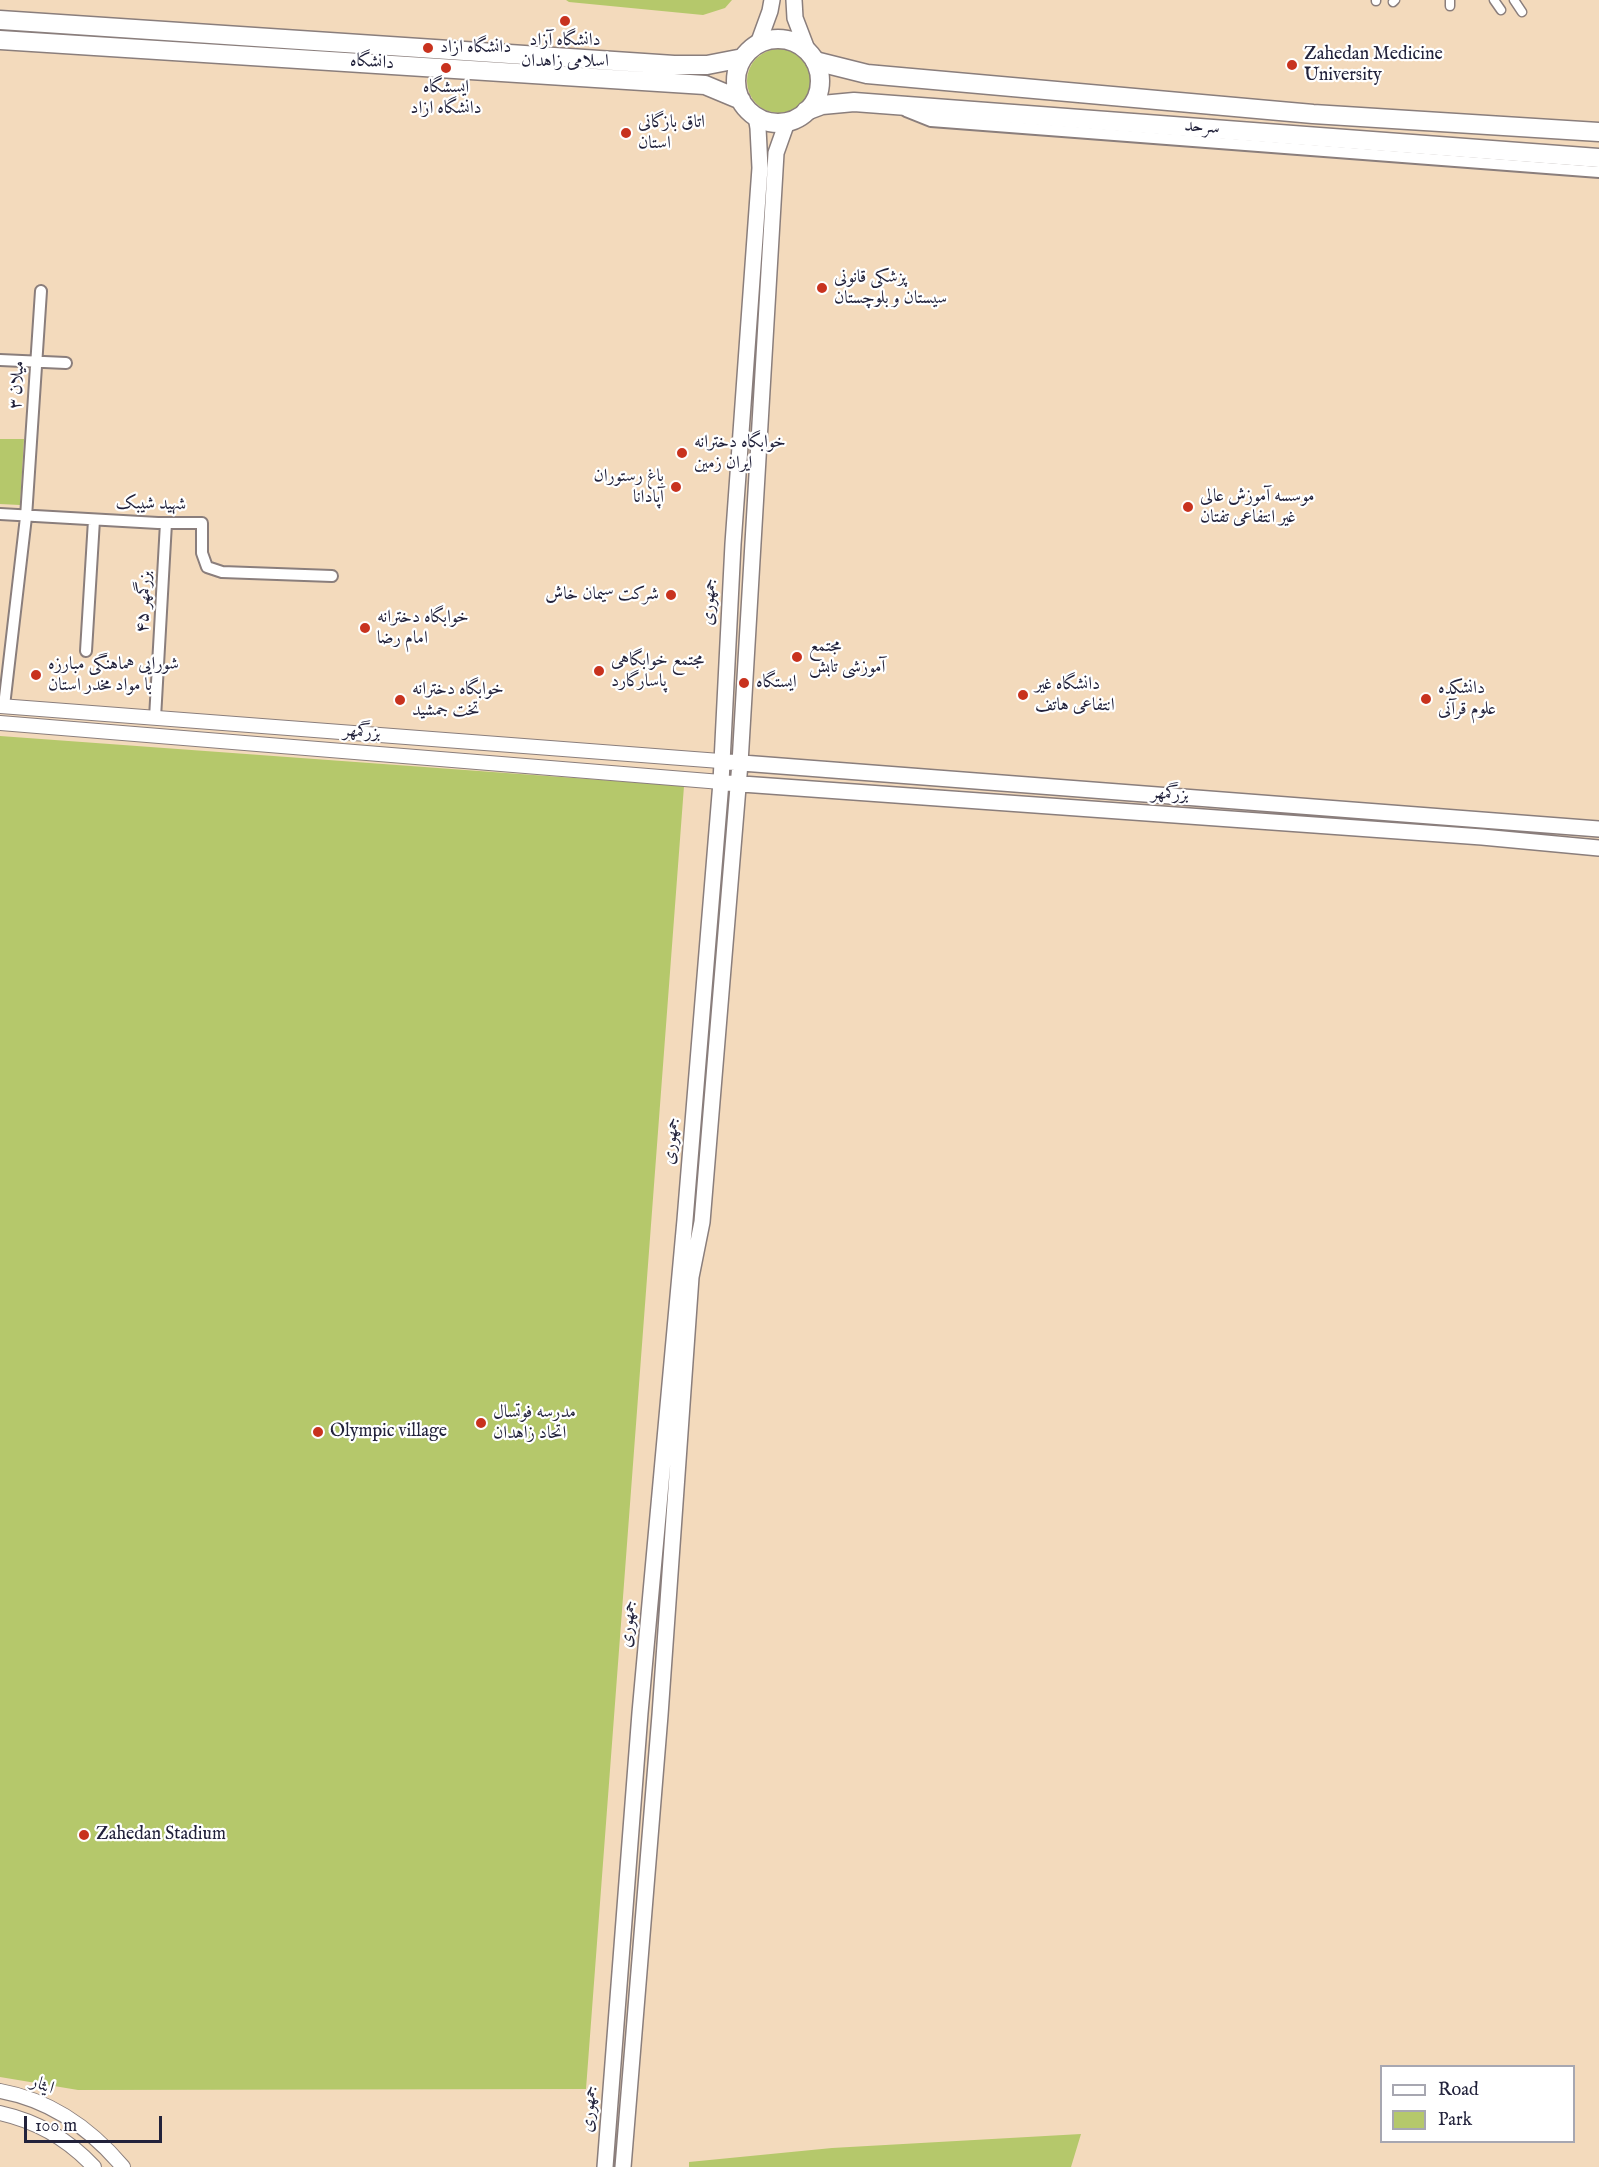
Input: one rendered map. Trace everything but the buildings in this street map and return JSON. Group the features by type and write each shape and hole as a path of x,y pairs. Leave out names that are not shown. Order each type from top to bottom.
{"main road":[{"path":"758,44 772,0"},
{"path":"794,0 795,18 812,57 820,82 818,93 806,111 787,122 766,121 756,116 741,100 736,79 742,58 758,44 768,40 790,41 812,57"},
{"name":"دانشگاه","path":"0,20 692,65 707,65 742,58"},
{"path":"116,47 118,28"},
{"name":"دانشگاه","path":"0,40 705,85 741,100"},
{"name":"سرحد","path":"812,57 867,74 1254,109 1599,132"},
{"name":"سرحد","path":"806,111 822,105 854,102 1599,158"},
{"name":"جمهوری","path":"605,2167 640,1713 685,1220 721,782 720,761 733,544 760,168 756,116"},
{"name":"جمهوری","path":"622,2167 660,1715 691,1277 702,1222 740,763 776,153 787,122"},
{"path":"733,544 751,547"},
{"name":"بزرگمهر","path":"720,761 1599,829"},
{"path":"946,798 948,778"},
{"name":"بزرگمهر","path":"721,782 1482,837 1599,848"},
{"path":"685,1220 702,1222"},
{"path":"640,1713 660,1715"}],"street":[{"path":"1494,0 1501,10"},
{"path":"1514,0 1522,12"},
{"path":"892,106 931,121 1599,172"},
{"name":"میلان ۳","path":"2,706 26,517 41,291"},
{"path":"0,360 66,363"},
{"name":"شهید شیبک","path":"0,514 26,517 202,523 202,553 207,567 222,572 332,576"},
{"path":"86,651 94,520"},
{"name":"بزرگمهر ۴۵","path":"161,718 166,523"},
{"name":"بزرگمهر","path":"2,706 720,761"},
{"path":"161,718 165,737"},
{"name":"بزرگمهر","path":"0,723 721,782"},
{"path":"389,755 391,736"},
{"name":"ایثار","path":"0,2091 29,2099 67,2116 99,2141 123,2167"},
{"path":"0,2113 24,2120 55,2135 94,2167"}],"green space":[{"path":"566,0 732,0 725,8 703,15"},
{"path":"779,49 791,51 802,58 809,69 811,81 809,93 802,104 791,111 779,113 767,111 756,104 749,93 747,81 749,69 756,58 767,51"},
{"path":"0,439 24,439 20,505 0,504"},
{"name":"Olympic village","path":"0,736 684,786 586,2089 78,2090 0,2077"},
{"path":"1081,2134 1071,2167 689,2167 689,2162 832,2148"}],"place":[{"name":"دانشگاه آزاد اسلامی زاهدان","path":"565,21"},
{"name":"دانشگاه ازاد","path":"428,48"},
{"name":"Zahedan Medicine University","path":"1292,65"},
{"name":"ایسشگاه دانشگاه ازاد","path":"446,68"},
{"name":"اتاق بازگانی استان","path":"626,133"},
{"name":"پزشکی قانونی سیستان و بلوچستان","path":"822,288"},
{"name":"خوابگاه دخترانه ایران زمین","path":"682,453"},
{"name":"باغ رستوران آپادانا","path":"676,487"},
{"name":"موسسه آموزش عالی غیر انتفاعی تفتان","path":"1188,507"},
{"name":"شرکت سیمان خاش","path":"671,595"},
{"name":"خوابگاه دخترانه امام رضا","path":"365,628"},
{"name":"مجتمع آموزشی تابش","path":"797,657"},
{"name":"مجتمع خوابگاهی پاسارگارد","path":"599,671"},
{"name":"شورایی هماهنگی مبارزه با مواد مخدر استان","path":"36,675"},
{"name":"ایستگاه","path":"744,683"},
{"name":"دانشگاه غیر انتفاعی هاتف","path":"1023,695"},
{"name":"دانشکده علوم قرآنی","path":"1426,699"},
{"name":"خوابگاه دخترانه تخت جمشید","path":"400,700"},
{"name":"مدرسه فوتسال اتحاد زاهدان","path":"481,1423"},
{"name":"Olympic village","path":"318,1432"},
{"name":"Zahedan Stadium","path":"84,1835"}]}
